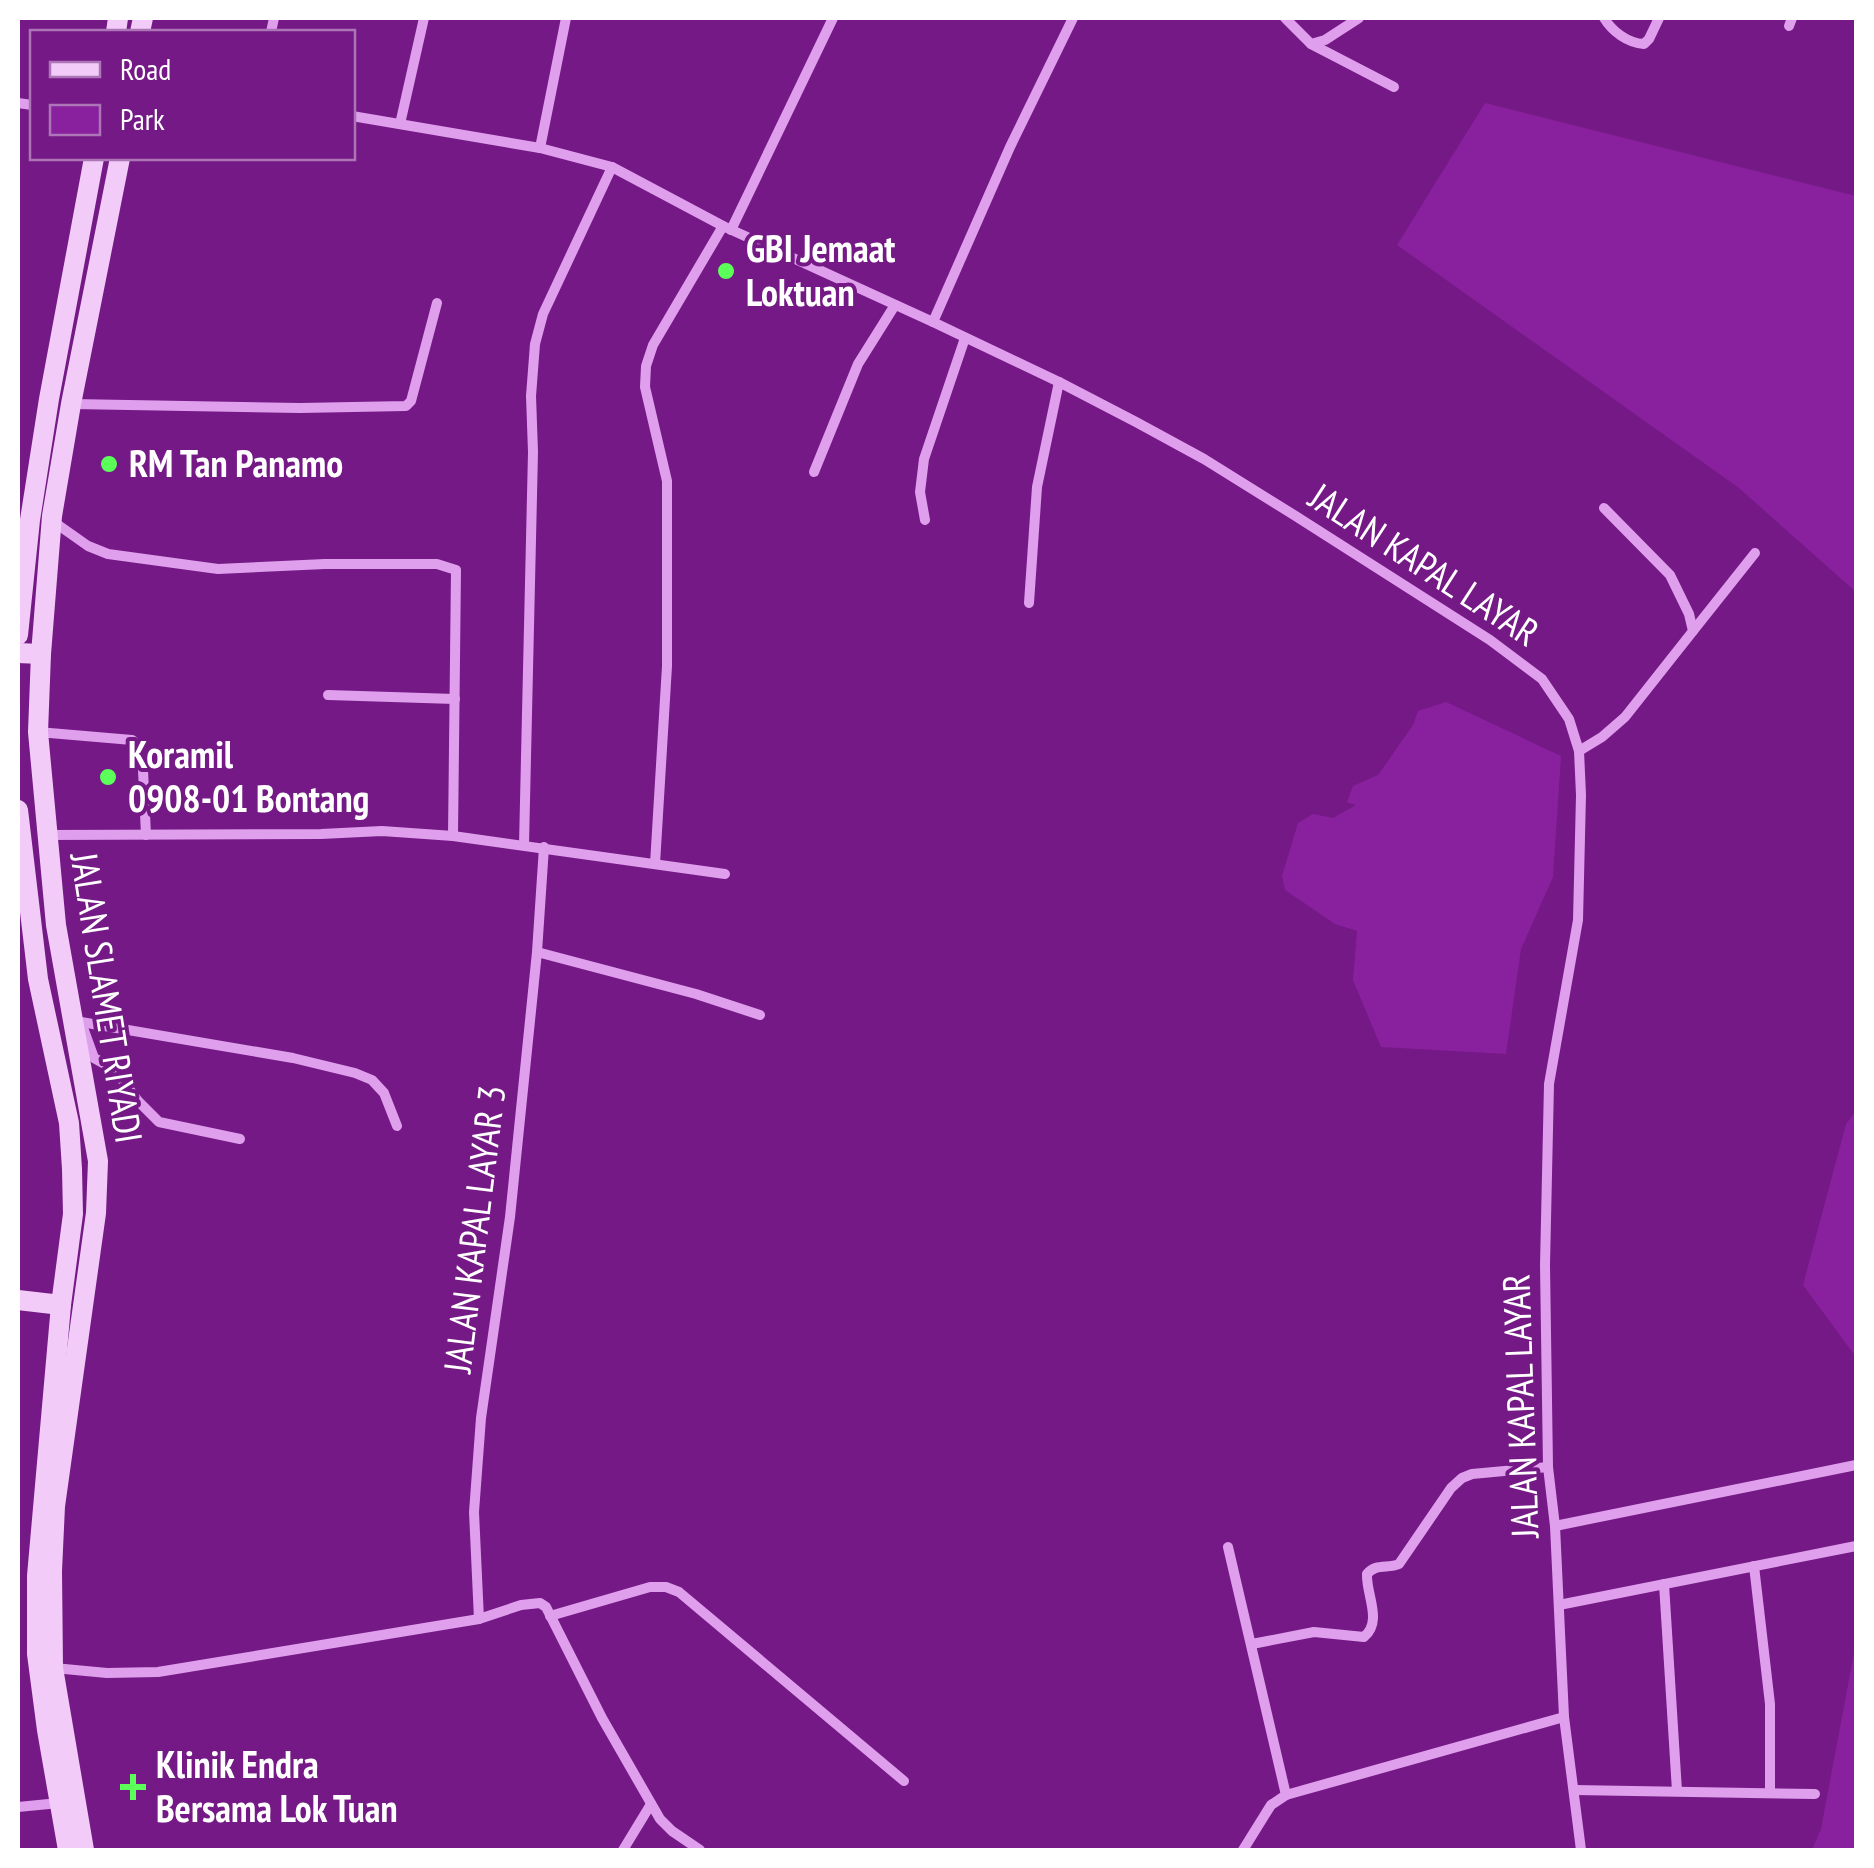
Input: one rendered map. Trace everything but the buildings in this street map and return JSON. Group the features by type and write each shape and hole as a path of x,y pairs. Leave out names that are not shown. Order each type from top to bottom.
{"street":[{"path":"400,124 424,18"},
{"path":"540,148 566,18"},
{"path":"655,864 667,666 667,481 644,387 646,366 653,345 727,228 833,18"},
{"path":"933,322 1010,147 1073,18"},
{"path":"1285,18 1311,44 1394,87"},
{"path":"1311,44 1326,40 1359,18"},
{"path":"1604,18 1610,29 1638,44 1649,38 1659,18"},
{"name":"JALAN KAPAL LAYAR","path":"355,116 540,148 612,167 727,228 1059,382 1204,459 1490,640 1542,679 1569,719 1579,752 1581,795 1578,920 1549,1084 1545,1246 1548,1467 1555,1526 1564,1717 1581,1850"},
{"path":"18,634 30,520 49,399 94,160"},
{"name":"JALAN SLAMET RIYADI","path":"84,1850 36,1658 52,1571 55,1506 96,1213 98,1161 78,1022 56,925 38,732 52,516 120,160"},
{"path":"524,845 535,344 543,314 612,167"},
{"path":"71,404 406,406 411,401 438,303"},
{"path":"814,472 858,364 894,305"},
{"path":"924,520 920,492 924,459 966,338"},
{"path":"1029,602 1037,488 1059,382"},
{"path":"1604,508 1670,575 1689,614 1693,632"},
{"path":"52,516 54,522 88,546 108,554 218,570 325,564 437,564 456,570 453,836"},
{"path":"1579,752 1625,717 1755,553"},
{"path":"18,653 41,654"},
{"path":"328,695 455,699"},
{"path":"38,732 132,740 142,748 146,835"},
{"name":"JALAN SLAMET RIYADI","path":"18,810 38,979 70,1123 72,1214 36,1576 36,1658 68,1850"},
{"path":"46,835 382,831 453,836 725,874"},
{"name":"JALAN KAPAL LAYAR 3","path":"479,1619 474,1512 481,1418 510,1217 544,848"},
{"path":"537,952 760,1015"},
{"path":"78,1022 293,1058 355,1073 372,1080 384,1093 397,1126"},
{"path":"78,1022 94,1058 114,1069 159,1122 240,1140"},
{"path":"18,1300 61,1305"},
{"path":"1555,1526 1856,1465"},
{"path":"1252,1644 1314,1632 1364,1637 1371,1632 1374,1622 1367,1574 1376,1567 1398,1564 1451,1488 1472,1474 1548,1467"},
{"path":"1558,1605 1856,1546"},
{"path":"1228,1547 1286,1795"},
{"path":"1754,1566 1770,1704 1770,1792"},
{"path":"1664,1584 1677,1791"},
{"path":"550,1616 650,1586 679,1592 904,1781"},
{"path":"36,1658 107,1672 158,1672 479,1619 540,1603 546,1607 602,1718 660,1819 700,1850"},
{"path":"1243,1850 1271,1805 1286,1795 1564,1717"},
{"path":"1574,1790 1814,1794"},
{"path":"18,1807 60,1803"},
{"path":"623,1850 651,1804"}],"green space":[{"path":"1485,103 1856,196 1856,592 1739,488 1397,245"},
{"path":"1446,702 1561,756 1553,877 1521,949 1506,1054 1381,1047 1353,980 1357,931 1335,924 1285,890 1282,876 1298,823 1313,814 1333,818 1356,805 1347,802 1353,786 1378,775 1413,725 1418,711"},
{"path":"1856,1111 1856,1357 1803,1285 1846,1124"},
{"path":"1856,1642 1856,1850 1812,1850 1821,1829"}],"place":[{"name":"GBI Jemaat Loktuan","path":"726,271"},
{"name":"RM Tan Panamo","path":"109,464"},
{"name":"Koramil 0908-01 Bontang","path":"108,777"},
{"name":"Klinik Endra Bersama Lok Tuan","path":"133,1787"}]}
